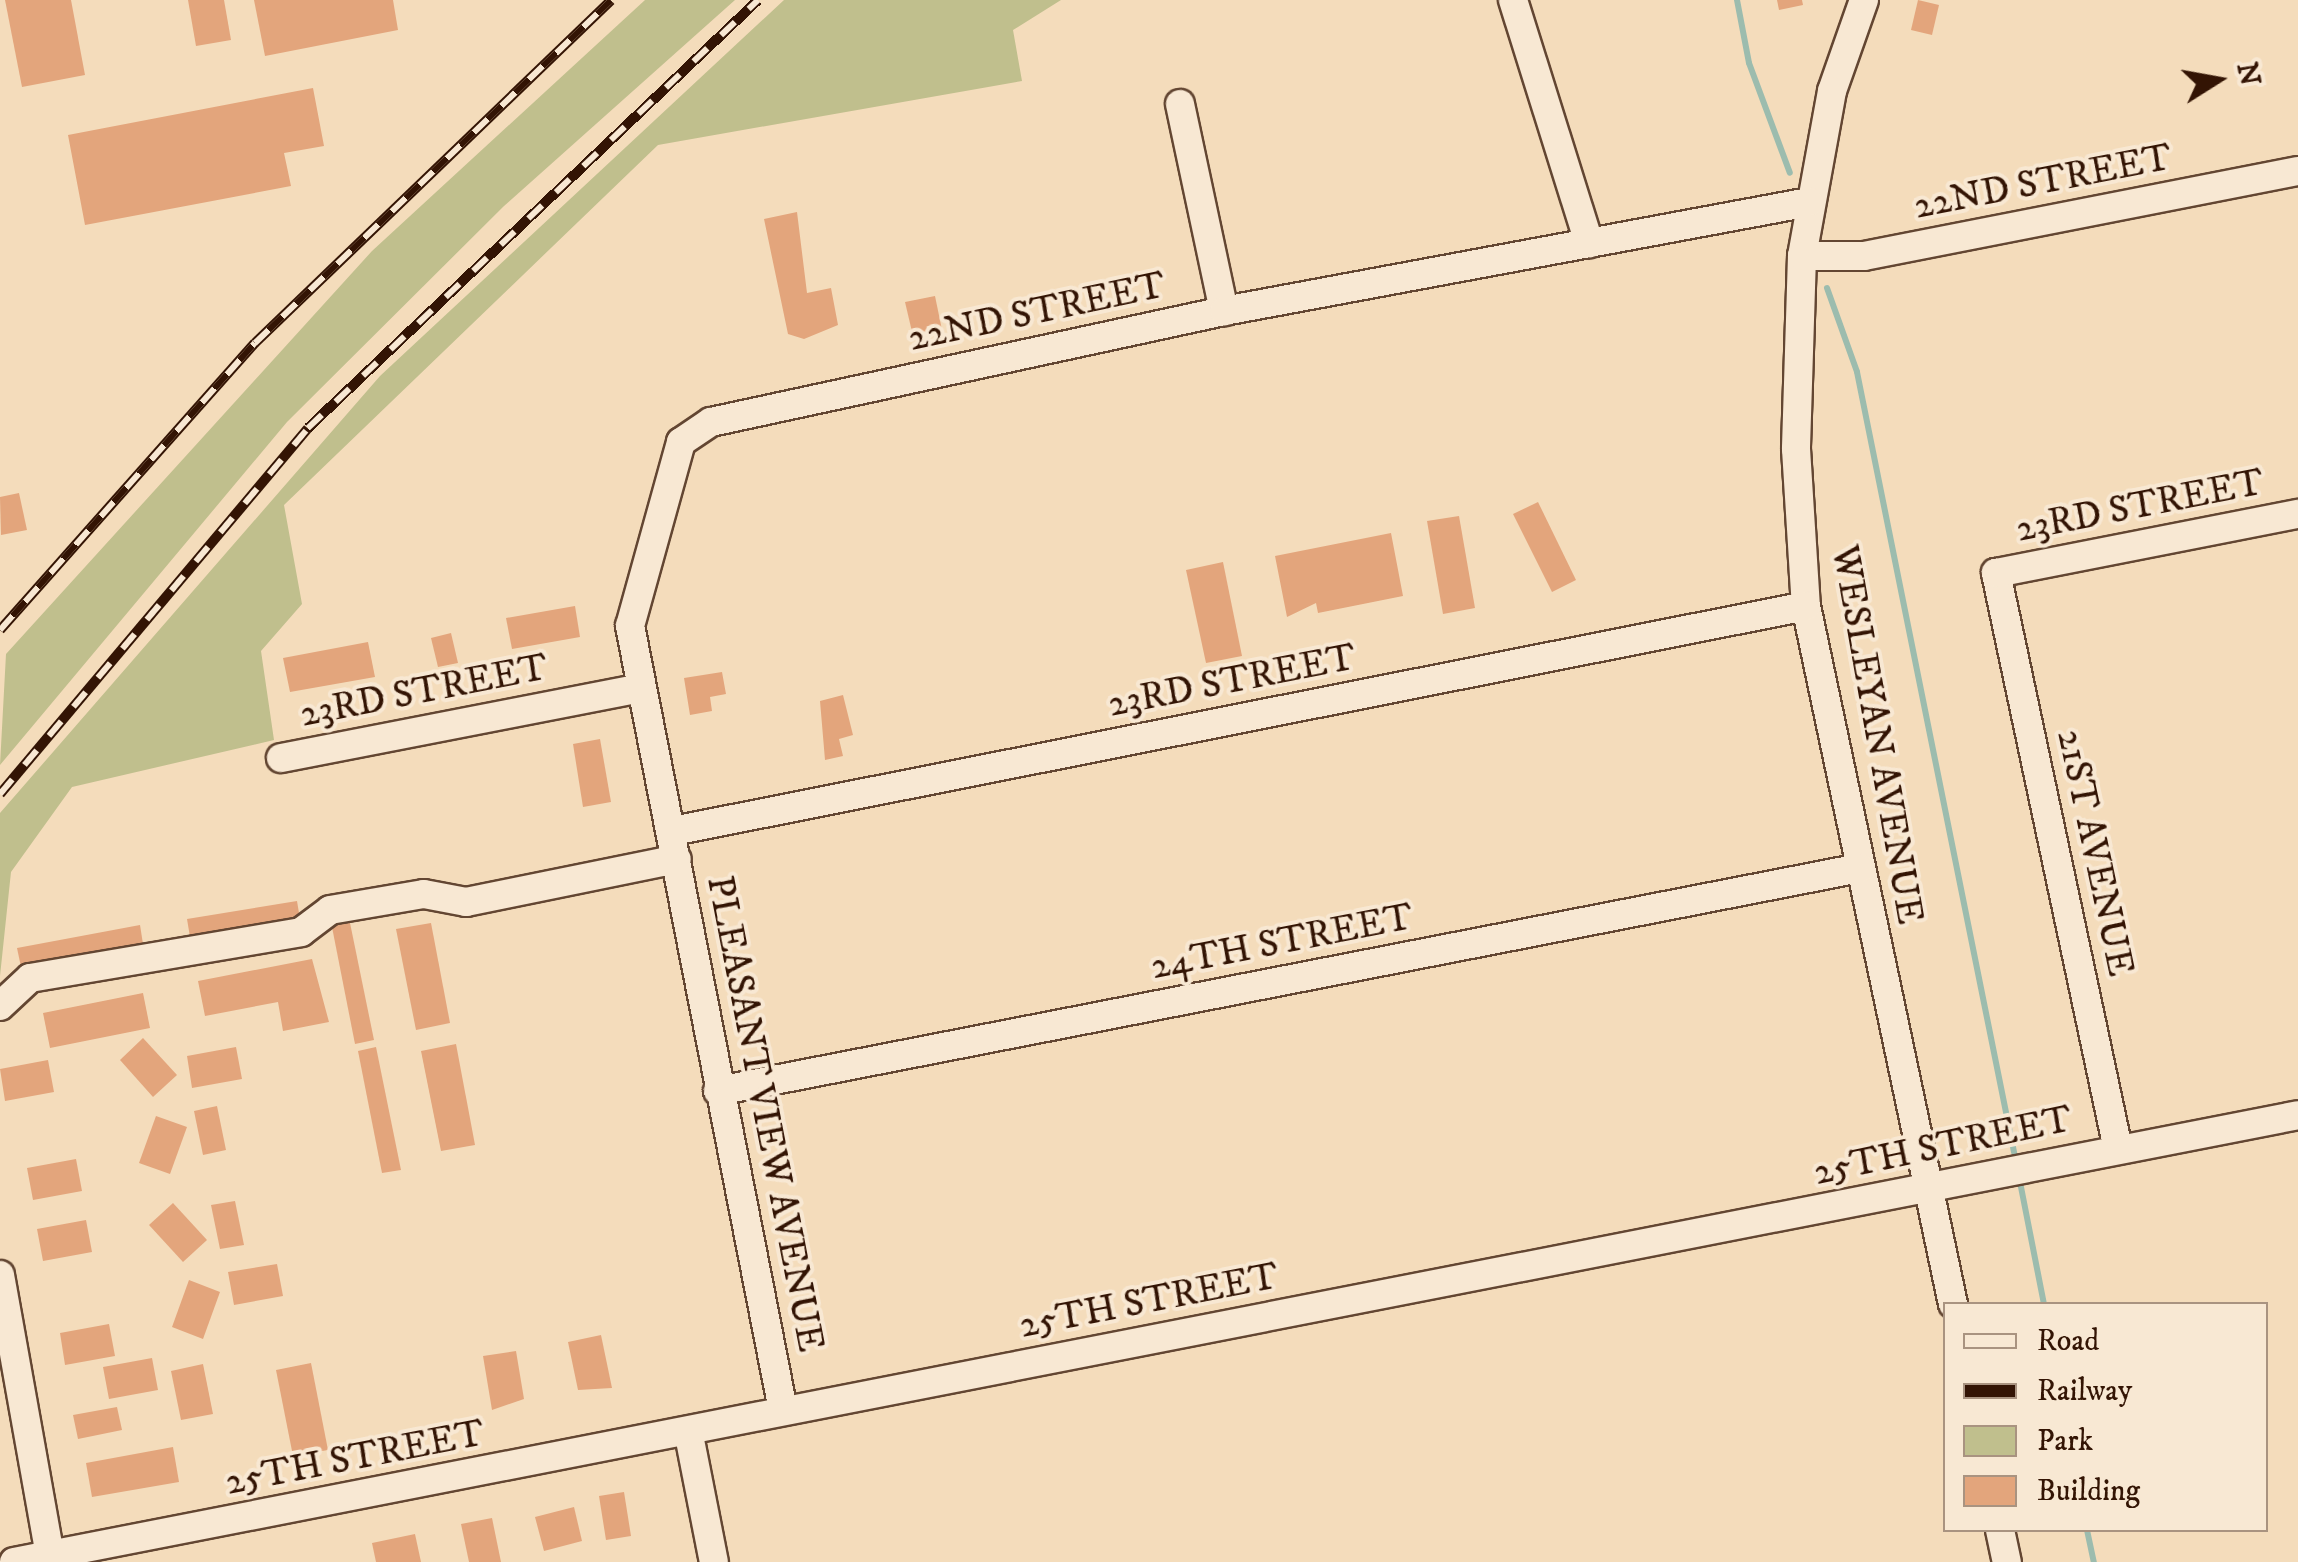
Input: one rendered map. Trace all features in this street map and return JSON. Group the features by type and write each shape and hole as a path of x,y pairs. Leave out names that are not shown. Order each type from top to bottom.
{"street":[{"path":"1512,0 1589,243"},
{"name":"WESLEYAN AVENUE","path":"1864,0 1809,202 1802,256 1796,450 1806,606 1953,1302"},
{"path":"1180,104 1224,311"},
{"name":"22ND STREET","path":"1802,256 1864,256 2298,171"},
{"name":"22ND STREET","path":"675,845 630,626 640,575 682,442 710,422 1224,311 1809,202"},
{"name":"23RD STREET","path":"1996,573 2298,514"},
{"name":"21ST AVENUE","path":"1996,573 2118,1149"},
{"name":"23RD STREET","path":"0,1006 30,978 301,932 330,910 424,894 466,902 675,845 1806,606"},
{"name":"23RD STREET","path":"281,758 640,688"},
{"name":"PLEASANT VIEW AVENUE","path":"675,845 718,1092 783,1410"},
{"name":"24TH STREET","path":"718,1092 1860,868"},
{"name":"25TH STREET","path":"14,1562 689,1435 783,1410 1929,1191 2118,1149 2298,1115"},
{"path":"0,1276 50,1555"},
{"path":"689,1435 714,1562"},
{"path":"2000,1532 2007,1562"}],"green space":[{"path":"645,0 735,0 504,206 287,422 0,765 6,654 372,251"},
{"path":"784,0 1061,0 1013,30 1022,81 658,145 284,505 302,604 261,651 274,740 72,787 11,872 0,976 0,813 380,376"}],"building":[{"path":"5,0 71,0 85,75 22,87"},
{"path":"188,0 224,0 231,40 196,46"},
{"path":"254,0 393,0 398,30 265,56"},
{"path":"1777,0 1802,0 1803,5 1779,10"},
{"path":"1918,0 1939,5 1932,35 1911,30"},
{"path":"313,88 324,146 284,153 291,186 85,225 68,135"},
{"path":"797,212 807,293 831,288 838,325 804,339 788,334 764,219"},
{"path":"935,296 942,330 913,336 905,302"},
{"path":"19,493 27,530 1,535 0,497"},
{"path":"1538,502 1576,580 1552,592 1513,514"},
{"path":"1459,516 1475,608 1443,614 1427,521"},
{"path":"1391,533 1403,596 1318,613 1316,603 1287,617 1275,556"},
{"path":"1223,562 1242,656 1206,663 1186,570"},
{"path":"575,606 580,637 512,649 506,618"},
{"path":"451,633 458,663 438,667 431,638"},
{"path":"368,642 375,677 290,692 283,658"},
{"path":"722,672 726,694 710,697 712,711 690,715 684,678"},
{"path":"843,695 853,735 839,739 843,756 825,760 820,701"},
{"path":"600,739 611,802 583,807 573,744"},
{"path":"297,901 300,919 190,937 187,919"},
{"path":"349,918 374,1040 355,1044 331,922"},
{"path":"431,923 450,1023 416,1030 396,929"},
{"path":"140,925 143,944 21,967 17,948"},
{"path":"312,959 329,1022 283,1031 278,1002 205,1016 198,981"},
{"path":"143,993 150,1028 50,1048 43,1013"},
{"path":"143,1038 177,1075 153,1097 120,1060"},
{"path":"456,1044 475,1145 441,1151 421,1051"},
{"path":"236,1047 242,1079 192,1088 187,1056"},
{"path":"376,1047 401,1170 382,1173 358,1051"},
{"path":"48,1060 54,1092 5,1101 0,1069"},
{"path":"217,1106 226,1150 203,1155 194,1111"},
{"path":"156,1116 187,1127 170,1174 139,1163"},
{"path":"76,1159 82,1191 33,1200 27,1168"},
{"path":"235,1201 244,1245 220,1249 211,1205"},
{"path":"173,1203 207,1240 183,1262 149,1225"},
{"path":"86,1220 92,1252 43,1261 37,1229"},
{"path":"277,1264 283,1296 234,1305 228,1272"},
{"path":"189,1280 220,1292 203,1339 172,1327"},
{"path":"109,1324 115,1356 65,1365 60,1333"},
{"path":"601,1335 612,1388 578,1390 568,1342"},
{"path":"516,1351 524,1399 492,1410 483,1356"},
{"path":"152,1358 158,1390 109,1399 103,1367"},
{"path":"311,1363 328,1450 293,1456 276,1370"},
{"path":"203,1364 213,1414 181,1420 171,1371"},
{"path":"117,1407 122,1430 78,1439 73,1415"},
{"path":"173,1447 179,1482 92,1497 86,1463"},
{"path":"624,1492 631,1536 606,1540 599,1496"},
{"path":"574,1507 582,1541 544,1551 535,1517"},
{"path":"492,1518 501,1562 469,1562 461,1524"},
{"path":"415,1534 421,1562 376,1562 372,1543"}],"waterway":[{"path":"1737,0 1749,63 1790,173"},
{"path":"1827,288 1857,372 2014,1152"},
{"path":"2021,1187 2044,1302"},
{"path":"2087,1532 2094,1562"}],"railway":[{"path":"0,630 255,343 611,0"},
{"path":"0,794 308,428 758,0"}]}
